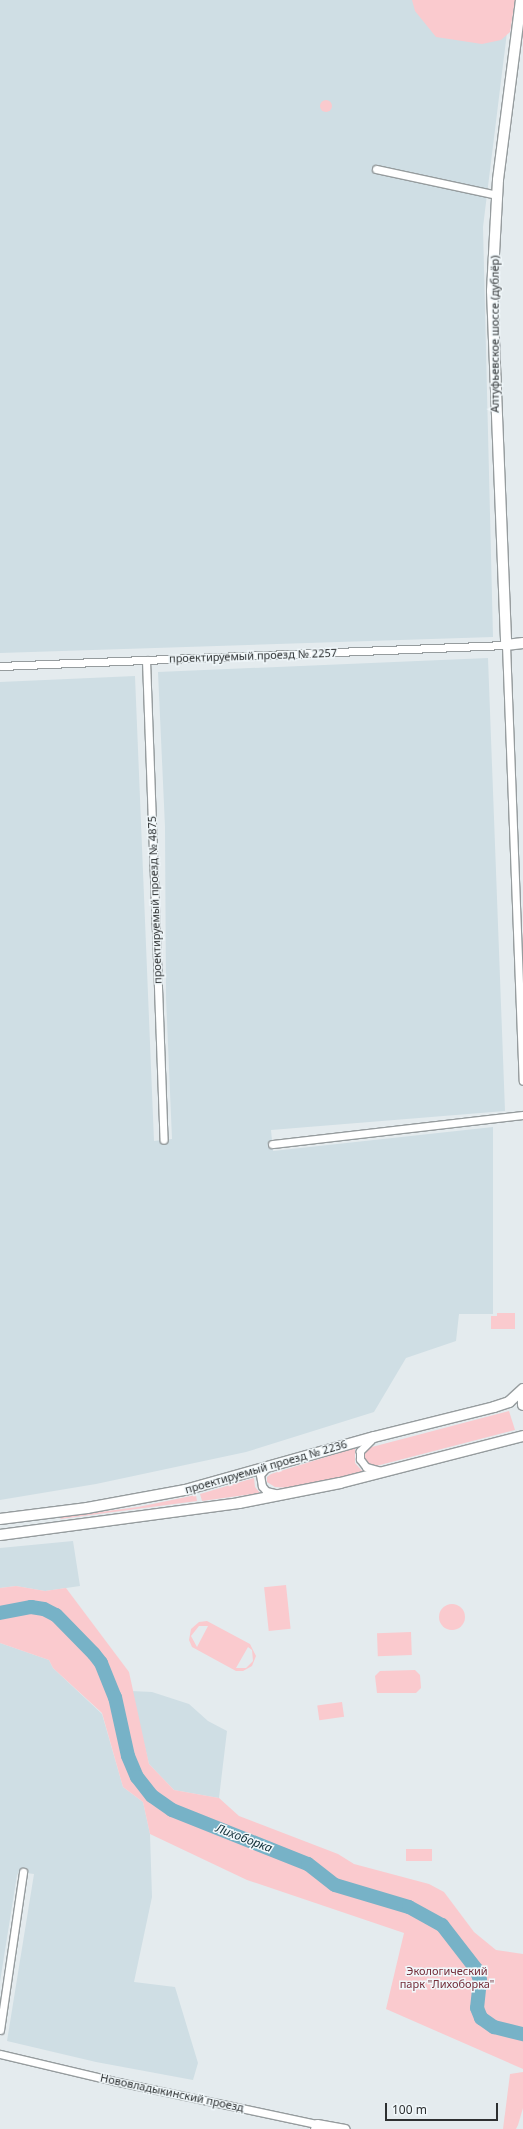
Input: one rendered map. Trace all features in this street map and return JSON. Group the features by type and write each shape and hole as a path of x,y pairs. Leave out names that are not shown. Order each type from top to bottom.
{"main road":[{"name":"Алтуфьевское шоссе (дублёр)","path":"506,645 493,351 492,291 497,195 513,48 521,0"},
{"path":"513,48 523,35"},
{"path":"506,645 523,644"},
{"name":"проектируемый проезд № 2236","path":"0,1519 153,1497 212,1483 271,1465 509,1402 523,1389"},
{"path":"523,1397 523,1405"},
{"name":"проектируемый проезд № 2236","path":"0,1535 239,1503 384,1472 523,1436"}],"street":[{"path":"376,169 497,195"},
{"path":"506,645 523,1081"},
{"name":"проектируемый проезд № 2257","path":"0,666 506,645"},
{"name":"проектируемый проезд № 4875","path":"146,660 164,1140"},
{"path":"272,1144 523,1116"},
{"path":"374,1437 362,1447 360,1459 366,1467 384,1472"},
{"path":"271,1465 262,1471 260,1480 266,1491 279,1494"},
{"path":"0,2030 23,1872"},
{"name":"Нововладыкинский проезд","path":"0,2054 114,2082 316,2126 345,2129"}],"shaded area":[{"path":"0,0 511,0 483,227 493,637 0,653"},
{"path":"488,658 505,1111 271,1130 273,1151 493,1127 493,1314 459,1314 456,1341 406,1358 374,1412 246,1452 96,1484 0,1500 0,682 135,676 154,1141 172,1139 166,998 165,827 158,672"},
{"path":"73,1541 80,1586 45,1591 16,1586 0,1588 0,1548"},
{"path":"0,1643 49,1660 53,1668 102,1714 123,1787 143,1802 150,1834 152,1897 134,1982 175,1987 198,2063 193,2080 96,2062 7,2041 34,1874 19,1872 17,1875 0,1982"},
{"path":"131,1691 152,1692 189,1704 208,1721 227,1731 219,1798 174,1790 149,1764"}],"green space":[{"path":"412,0 515,0 510,32 501,40 482,44 436,37 415,11"},
{"path":"324,100 328,100 332,106 328,112 324,112 320,108 320,104"},
{"path":"497,1313 515,1313 515,1329 491,1329 491,1316 497,1316"},
{"path":"509,1411 515,1430 376,1466 364,1461 363,1454 368,1448"},
{"path":"355,1448 355,1463 363,1472 290,1488 275,1487 267,1482 267,1477 271,1474"},
{"path":"254,1478 255,1487 260,1493 202,1501 200,1494"},
{"path":"196,1495 197,1501 60,1519 62,1517 138,1507"},
{"path":"286,1585 291,1629 269,1631 264,1587"},
{"name":"Экологический парк \"Лихоборка\"","path":"16,1586 45,1591 66,1588 129,1672 149,1764 174,1790 219,1798 239,1816 338,1854 354,1864 429,1884 444,1892 474,1932 496,1950 523,1954 523,2069 386,2009 404,1933 247,1880 150,1834 143,1802 123,1787 102,1713 53,1668 49,1660 0,1643 0,1588"},
{"path":"452,1604 461,1608 465,1617 461,1626 452,1630 443,1626 439,1617 443,1608"},
{"path":"207,1621 250,1644 256,1656 252,1666 243,1671 236,1671 192,1647 189,1640 191,1629 199,1622","holes":["199,1626 208,1626 197,1647 191,1636","248,1647 252,1650 253,1661 246,1668 236,1668"]},
{"path":"411,1632 412,1655 378,1656 377,1633"},
{"path":"415,1670 420,1675 421,1688 416,1693 377,1693 375,1676 380,1671"},
{"path":"342,1702 344,1717 319,1720 317,1705"},
{"path":"406,1849 432,1849 432,1861 406,1861"},
{"path":"523,2072 523,2108 518,2125 516,2129 503,2129 510,2074"}],"waterway":[{"name":"Лихоборка","path":"0,1613 31,1607 44,1609 56,1615 94,1654 101,1663 115,1697 128,1756 137,1777 152,1796 172,1810 308,1864 335,1885 409,1907 442,1925 476,1969 480,1980 477,2008 481,2018 494,2027 523,2034"}]}
